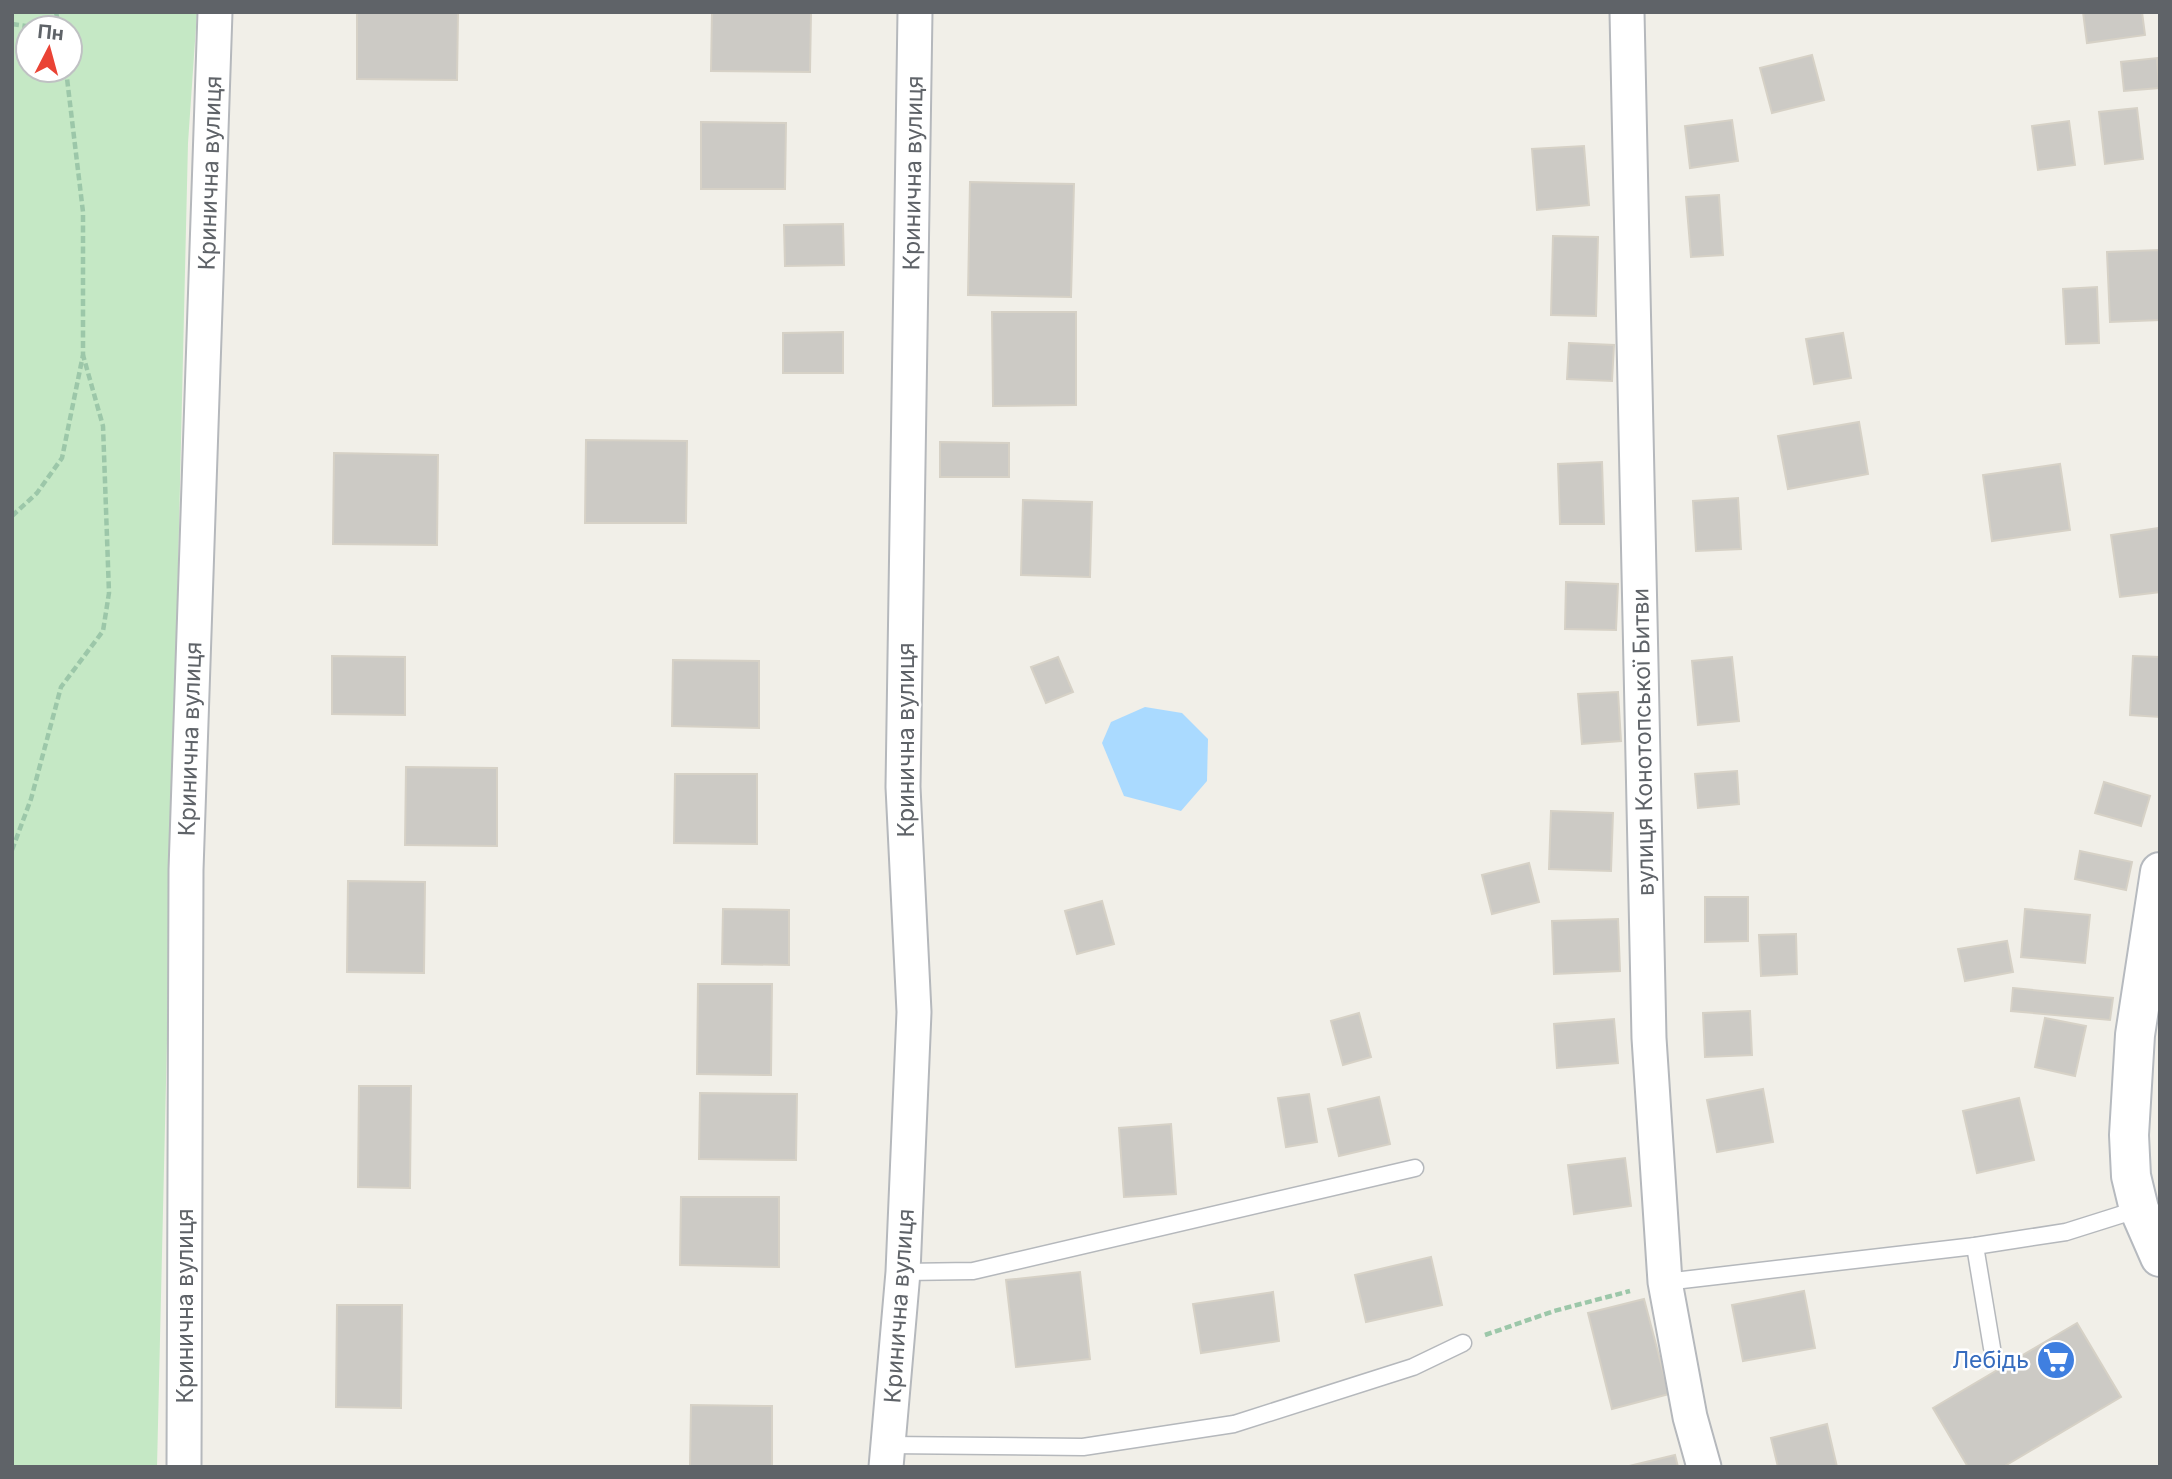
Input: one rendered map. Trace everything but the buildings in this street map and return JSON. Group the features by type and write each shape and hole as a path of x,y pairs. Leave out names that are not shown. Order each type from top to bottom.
{"main road":[{"path":"2160,872 2135,1035 2129,1135 2131,1176 2139,1209 2160,1257"}],"street":[{"name":"Кринична вулиця","path":"184,1467 186,870 215,12"},
{"name":"Кринична вулиця","path":"887,1456 903,1272 914,1012 903,787 915,12"},
{"name":"вулиця Конотопської Битви","path":"1627,12 1649,1038 1665,1282 1690,1417 1704,1467"}],"lane":[{"path":"903,1272 973,1271 1415,1168"},
{"path":"1665,1282 1975,1246 2066,1232 2139,1209"},
{"path":"1975,1246 1993,1348"},
{"path":"887,1456 1083,1447 1234,1424 1413,1367 1463,1343"}],"path":[{"path":"12,516 37,493 62,458 83,355 83,212 68,84"},
{"path":"12,850 31,799 61,687 103,631 108,593 108,554 103,426 83,355"},
{"path":"1463,1343 1554,1311 1665,1282"}],"green space":[{"path":"12,12 197,12 188,143 157,1467 12,1467"}],"water":[{"path":"1145,707 1182,713 1208,739 1207,781 1181,811 1124,796 1102,743 1111,722"}],"place":[{"name":"Лебідь","path":"2056,1360"}]}
